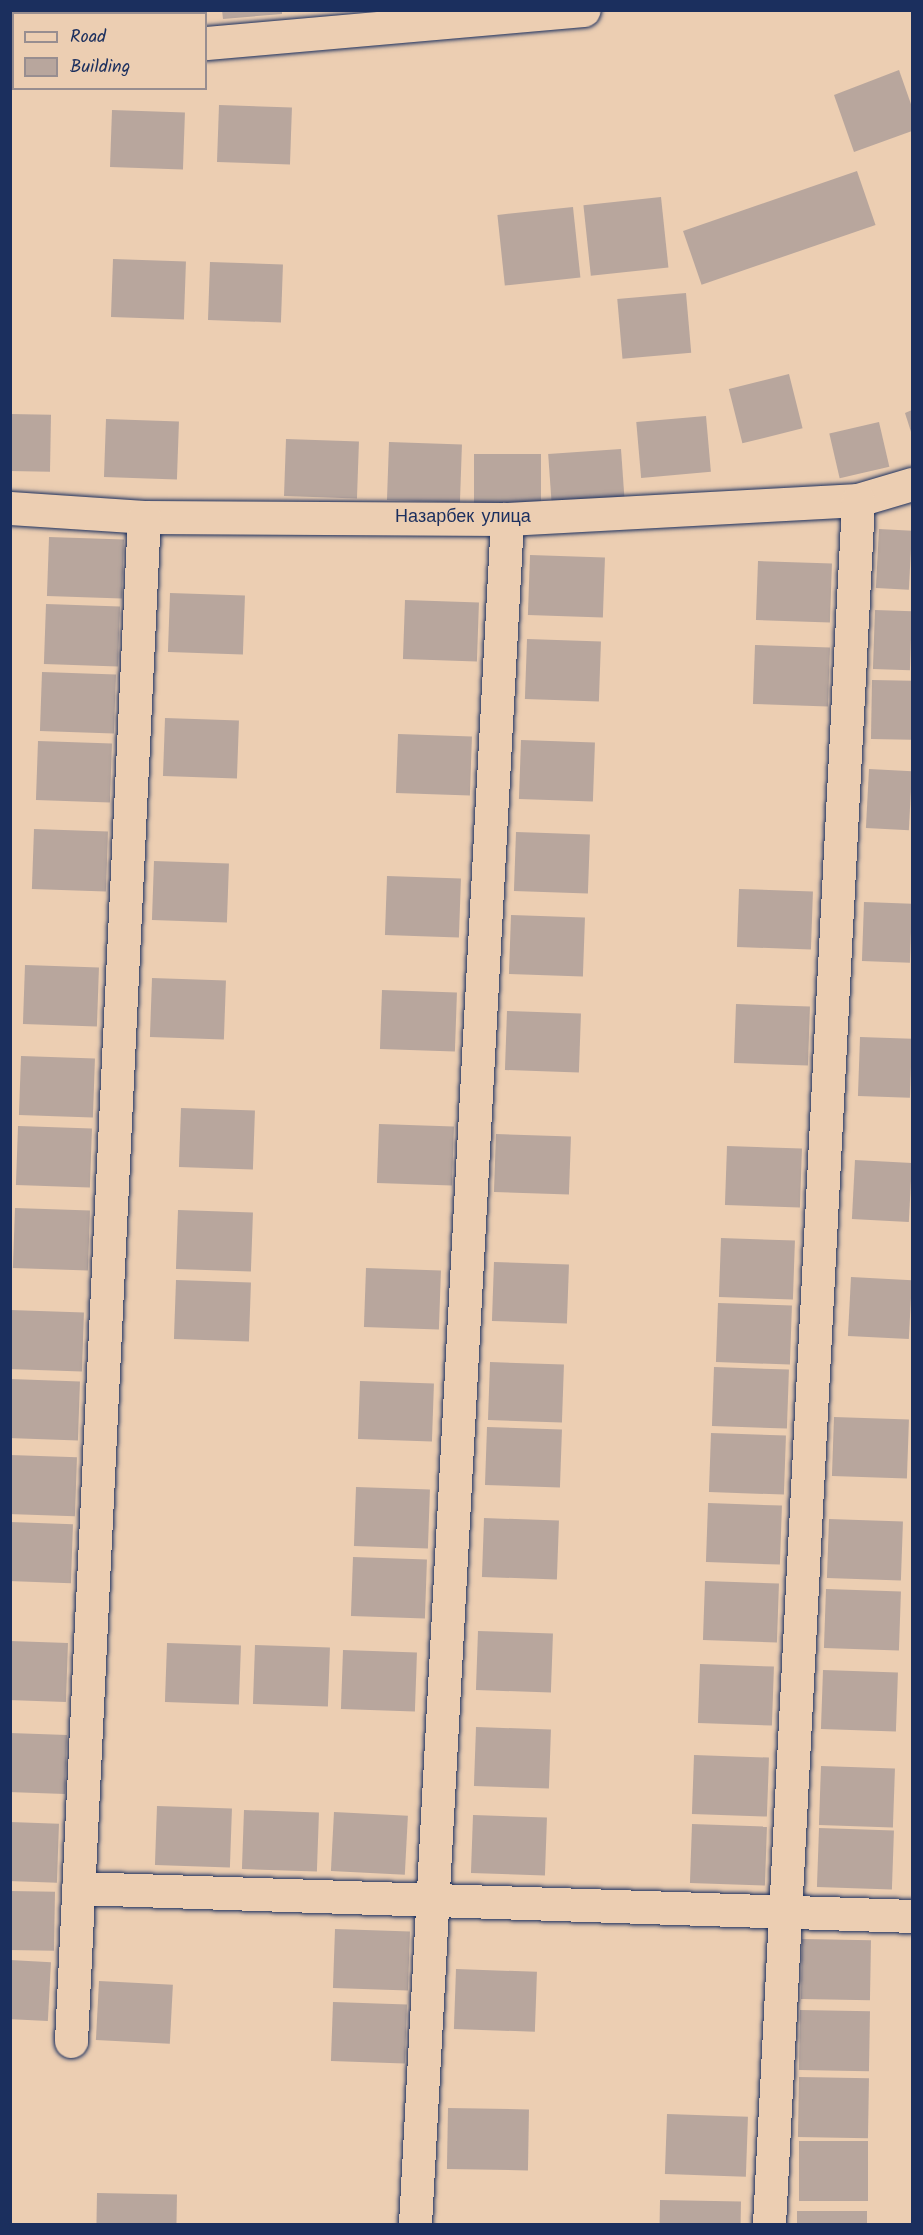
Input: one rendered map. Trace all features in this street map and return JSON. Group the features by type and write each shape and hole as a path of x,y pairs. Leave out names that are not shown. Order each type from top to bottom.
{"street":[{"path":"207,43 584,10"},
{"name":"Назарбек улица","path":"10,508 144,517 507,519 858,500 912,484"},
{"path":"769,2224 858,500"},
{"path":"70,2041 144,517"},
{"path":"415,2224 507,519"},
{"path":"78,1888 433,1898 912,1916"}],"building":[{"path":"35,10 95,10 95,12 35,12"},
{"path":"123,10 183,10 183,12 123,12"},
{"path":"222,10 282,10 282,14 223,19"},
{"path":"899,70 912,107 912,131 854,152 834,95"},
{"path":"219,105 292,108 290,165 217,162"},
{"path":"112,110 185,113 183,170 110,167"},
{"path":"857,171 876,225 702,285 683,231"},
{"path":"661,197 668,268 591,276 583,205"},
{"path":"573,207 580,278 505,286 497,215"},
{"path":"113,259 186,262 184,320 111,317"},
{"path":"210,262 283,265 281,323 208,320"},
{"path":"686,293 691,353 622,359 617,299"},
{"path":"789,374 803,428 742,443 729,389"},
{"path":"912,410 912,435 905,413"},
{"path":"10,414 51,415 50,472 10,471"},
{"path":"706,416 711,472 641,478 636,422"},
{"path":"106,419 179,422 177,480 104,477"},
{"path":"879,422 889,467 840,478 829,433"},
{"path":"286,439 359,442 357,499 284,496"},
{"path":"389,442 462,445 460,503 387,500"},
{"path":"621,449 625,503 552,508 548,454"},
{"path":"474,454 541,454 541,508 474,508"},
{"path":"879,529 912,531 909,590 876,588"},
{"path":"49,537 124,540 122,599 47,596"},
{"path":"530,555 605,558 603,618 528,615"},
{"path":"758,561 832,564 830,623 756,620"},
{"path":"170,593 245,596 243,655 168,652"},
{"path":"405,600 479,603 477,662 403,659"},
{"path":"46,604 120,607 118,667 44,664"},
{"path":"875,610 912,611 910,670 873,669"},
{"path":"527,639 601,642 599,702 525,699"},
{"path":"755,645 830,648 828,707 753,704"},
{"path":"42,672 116,675 114,734 40,731"},
{"path":"872,680 912,681 911,740 871,739"},
{"path":"165,718 239,721 237,779 163,776"},
{"path":"398,734 472,737 470,796 396,793"},
{"path":"521,740 595,743 593,802 519,799"},
{"path":"38,741 112,744 110,803 36,800"},
{"path":"869,769 912,771 909,830 866,828"},
{"path":"34,829 108,832 106,892 32,889"},
{"path":"516,832 590,835 588,894 514,891"},
{"path":"154,861 229,864 227,923 152,920"},
{"path":"387,876 461,879 459,938 385,935"},
{"path":"739,889 813,892 811,950 737,947"},
{"path":"864,902 912,904 910,963 862,961"},
{"path":"511,915 585,918 583,977 509,974"},
{"path":"25,965 99,968 97,1027 23,1024"},
{"path":"152,978 226,981 224,1040 150,1037"},
{"path":"382,990 457,993 455,1052 380,1049"},
{"path":"736,1004 810,1007 808,1066 734,1063"},
{"path":"507,1011 581,1014 579,1073 505,1070"},
{"path":"860,1037 912,1039 910,1098 858,1096"},
{"path":"21,1056 95,1059 93,1118 19,1115"},
{"path":"181,1108 255,1111 253,1170 179,1167"},
{"path":"379,1124 454,1127 452,1186 377,1183"},
{"path":"18,1126 92,1129 90,1188 16,1185"},
{"path":"496,1134 571,1137 569,1195 494,1192"},
{"path":"727,1146 802,1149 800,1208 725,1205"},
{"path":"855,1160 912,1163 909,1222 852,1219"},
{"path":"15,1208 90,1211 88,1271 13,1268"},
{"path":"178,1210 253,1213 251,1272 176,1269"},
{"path":"721,1238 795,1241 793,1300 719,1297"},
{"path":"494,1262 569,1265 567,1324 492,1321"},
{"path":"366,1268 441,1271 439,1330 364,1327"},
{"path":"851,1277 912,1280 909,1339 848,1336"},
{"path":"176,1280 251,1283 249,1342 174,1339"},
{"path":"718,1303 792,1306 790,1365 716,1362"},
{"path":"10,1310 84,1313 82,1372 10,1369"},
{"path":"490,1362 564,1365 562,1423 488,1420"},
{"path":"714,1367 789,1370 787,1429 712,1426"},
{"path":"10,1379 80,1381 78,1440 10,1438"},
{"path":"360,1381 434,1384 432,1442 358,1439"},
{"path":"834,1417 909,1420 907,1479 832,1476"},
{"path":"487,1427 562,1430 560,1488 485,1485"},
{"path":"711,1433 786,1436 784,1495 709,1492"},
{"path":"10,1455 77,1457 75,1516 10,1514"},
{"path":"356,1487 430,1490 428,1549 354,1546"},
{"path":"708,1503 782,1506 780,1565 706,1562"},
{"path":"484,1518 559,1521 557,1580 482,1577"},
{"path":"829,1519 903,1522 901,1581 827,1578"},
{"path":"10,1522 73,1524 71,1583 10,1581"},
{"path":"353,1557 427,1560 425,1619 351,1616"},
{"path":"705,1581 779,1584 777,1643 703,1640"},
{"path":"826,1589 901,1592 899,1651 824,1648"},
{"path":"478,1631 553,1634 551,1693 476,1690"},
{"path":"10,1641 68,1643 66,1702 10,1700"},
{"path":"167,1643 241,1646 239,1705 165,1702"},
{"path":"255,1645 330,1648 328,1707 253,1704"},
{"path":"343,1650 417,1653 415,1712 341,1709"},
{"path":"700,1664 774,1667 772,1726 698,1723"},
{"path":"823,1670 898,1673 896,1732 821,1729"},
{"path":"476,1727 551,1730 549,1789 474,1786"},
{"path":"10,1733 67,1735 65,1794 10,1792"},
{"path":"694,1755 769,1758 767,1817 692,1814"},
{"path":"821,1766 895,1769 893,1828 819,1825"},
{"path":"157,1806 232,1809 230,1868 155,1865"},
{"path":"244,1810 319,1813 317,1872 242,1869"},
{"path":"334,1812 408,1816 405,1875 331,1871"},
{"path":"473,1815 547,1818 545,1876 471,1873"},
{"path":"10,1822 59,1824 57,1883 10,1881"},
{"path":"692,1824 767,1827 765,1886 690,1883"},
{"path":"819,1828 894,1831 892,1890 817,1887"},
{"path":"10,1891 55,1892 54,1951 10,1950"},
{"path":"335,1929 410,1932 408,1991 333,1988"},
{"path":"802,1939 871,1940 870,2000 801,1999"},
{"path":"10,1960 51,1962 48,2021 10,2019"},
{"path":"456,1969 537,1972 535,2032 454,2029"},
{"path":"99,1981 173,1985 170,2044 96,2040"},
{"path":"333,2002 407,2005 405,2064 331,2061"},
{"path":"800,2010 870,2011 869,2071 799,2070"},
{"path":"799,2077 869,2078 868,2138 798,2137"},
{"path":"448,2108 529,2109 528,2170 447,2169"},
{"path":"667,2114 748,2117 746,2177 665,2174"},
{"path":"799,2141 868,2141 868,2201 799,2201"},
{"path":"97,2193 177,2194 176,2224 96,2224"},
{"path":"660,2200 741,2201 741,2224 660,2224"},
{"path":"797,2211 867,2211 867,2224 797,2224"}]}
